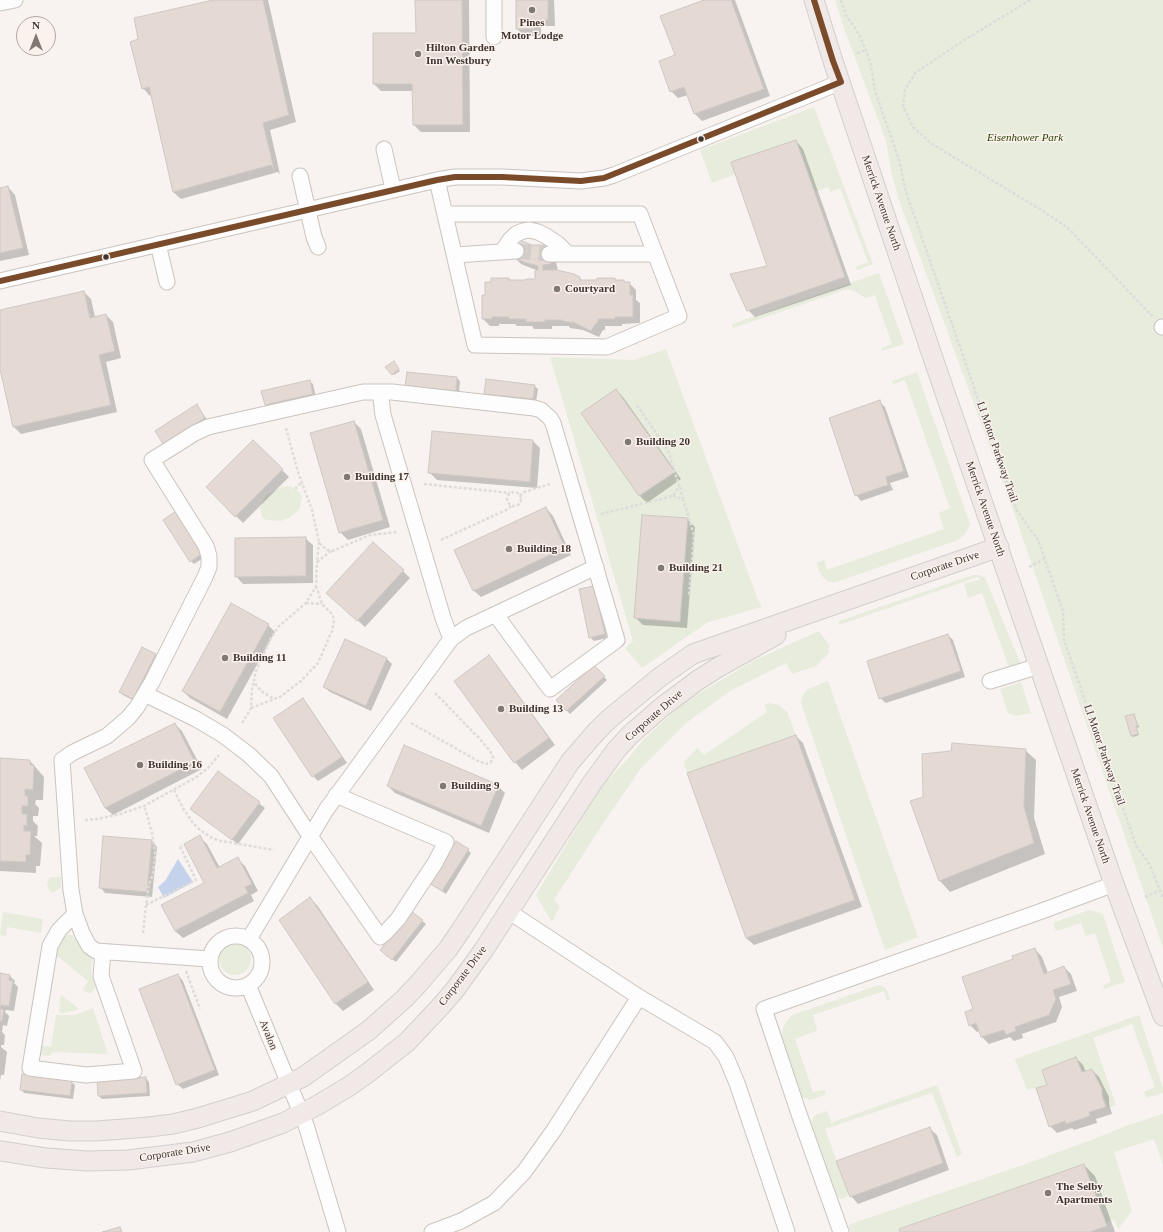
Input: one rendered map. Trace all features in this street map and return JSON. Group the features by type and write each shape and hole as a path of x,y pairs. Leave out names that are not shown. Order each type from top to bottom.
{"main road":[{"name":"Merrick Avenue North","path":"814,0 933,358 1114,884 1163,1016"},
{"name":"Corporate Drive","path":"0,1121 38,1128 70,1131 116,1130 174,1124 253,1101 290,1084 315,1070 351,1044 404,999 448,949 570,762 614,714 660,677 693,654 999,547"},
{"name":"Corporate Drive","path":"0,1151 67,1160 108,1161 152,1158 193,1152 230,1142 283,1123 348,1087 406,1042 440,1007 467,973 592,783 617,750 636,729 680,692 717,668 823,609"},
{"path":"473,912 493,906 503,908 508,911"}],"street":[{"path":"0,3 15,0"},
{"path":"494,0 494,37"},
{"path":"0,281 437,180 455,177 581,181 604,178 840,82"},
{"path":"384,149 393,189"},
{"path":"300,176 314,237 318,247"},
{"path":"437,180 475,345 607,346 679,316 640,214 445,214"},
{"path":"529,214 530,230"},
{"path":"454,255 509,251 510,240 516,234 530,230 546,236 558,244 568,254"},
{"path":"158,244 167,282"},
{"path":"549,254 655,254"},
{"path":"382,392 381,398 383,415 443,618 451,639"},
{"path":"209,959 96,951 87,943 75,914 70,875 62,760 72,753 107,736 128,718 145,694 208,573 209,562 206,546 152,460 195,433 208,427 355,393 382,392 534,408 545,413 553,423 617,640 550,689 496,615"},
{"path":"249,939 336,795 451,639 466,628 596,567"},
{"path":"990,681 1039,666"},
{"path":"145,694 210,727 248,754 275,782 310,836 380,937 398,919 435,863 446,842 336,795"},
{"path":"841,1232 764,1009 1035,914 1114,884"},
{"path":"508,911 639,997 715,1042 726,1057 737,1084 787,1232"},
{"path":"75,914 59,930 50,946 30,1068 86,1075 134,1070 101,976 103,952"},
{"path":"237,936 249,939 259,948 262,961 260,972 257,977 248,985 237,988 230,988 220,983 212,974 209,965 209,959 213,948 221,939 226,937 237,936"},
{"name":"Avalon","path":"248,985 309,1132 338,1232"},
{"path":"432,1232 461,1221 494,1203 524,1172 554,1130 639,997"}],"path":[{"name":"LI Motor Parkway Trail","path":"841,0 847,17 856,29 866,50 871,66 875,91 900,160 906,192 1017,511 1038,540 1063,611 1064,640 1136,845 1150,865 1163,898"},
{"path":"1030,0 966,39 915,73 905,90 903,106 913,127 932,144 1043,211 1066,227 1163,327"},
{"path":"857,53 866,50"},
{"path":"636,404 668,450 694,535 689,595"},
{"path":"251,708 280,697 301,681 318,663 325,650 334,622 333,615 322,604 316,586 316,562 319,542 312,510 286,428"},
{"path":"295,489 302,482"},
{"path":"424,484 510,493 514,492 520,496"},
{"path":"441,540 508,509 512,505 516,505 519,502 520,496 524,492 550,484"},
{"path":"674,496 680,486"},
{"path":"510,493 507,499 508,503 512,505"},
{"path":"601,514 674,496 683,499"},
{"path":"316,562 332,551 370,535 397,532"},
{"path":"319,542 327,550 332,551"},
{"path":"1029,567 1044,559"},
{"path":"242,723 251,708 252,689 256,671 271,638 278,627 306,603 316,586"},
{"path":"306,603 322,604"},
{"path":"254,680 261,691 274,699"},
{"path":"411,723 478,761 486,764 491,762 493,757 490,751 434,692"},
{"path":"85,820 120,814 144,806 195,778 208,768 219,755"},
{"path":"174,790 184,810 193,823 212,838 221,841 274,850"},
{"path":"143,933 149,884 153,874 155,851 144,806"},
{"path":"146,905 196,880 180,846 182,845"},
{"path":"1144,897 1160,890"},
{"path":"185,968 200,1009"}],"green space":[{"name":"Eisenhower Park","path":"835,0 1163,0 1163,948 1018,524 898,197 892,175 886,141"},
{"path":"814,107 873,264 857,270 856,267 868,262 840,188 830,192 828,187 815,192 796,140 736,174 712,183 700,150"},
{"path":"879,273 904,344 882,351 881,348 892,344 875,295 865,298 848,289 733,328 732,324"},
{"path":"666,349 758,600 762,607 708,622 642,668 625,648 633,641 550,357 634,360"},
{"path":"917,372 970,524 966,533 958,540 836,582 829,582 819,572 818,562 824,560 827,570 944,529 939,513 950,508 905,380 893,384 892,381"},
{"path":"287,486 292,487 299,492 302,497 299,510 290,517 281,521 266,520 262,517 260,508 265,496 279,488"},
{"path":"973,575 979,575 985,578 1022,667 1010,670 982,593 968,598 964,584 981,579 978,577 839,625 839,621"},
{"path":"819,631 829,645 829,653 816,666 792,674 786,663 730,691 686,723 641,768 600,828 554,900 560,906 552,922 536,895 602,785 627,760 644,739 683,703 755,660"},
{"path":"828,681 918,937 885,950 801,703 802,697 806,690"},
{"path":"1021,682 1031,713 1015,716 1008,713 1000,689"},
{"path":"768,703 779,705 787,712 796,735 687,773 684,762 697,748 704,755 767,712 764,705"},
{"path":"50,877 61,877 61,888 52,893 48,888 47,882"},
{"path":"1089,910 1103,914 1125,982 1104,989 1103,986 1111,981 1095,933 1086,936 1081,923 1056,931 1053,923"},
{"path":"3,912 43,919 41,933 7,927 6,936 0,935"},
{"path":"72,935 92,959 91,972 96,987 91,993 83,990 88,981 56,955 61,937"},
{"path":"235,943 246,948 251,959 246,970 235,975 224,970 219,959 224,948"},
{"path":"879,985 886,988 890,1000 887,1000 884,991 813,1015 817,1029 816,1031 795,1039 813,1092 826,1091 825,1095 810,1100 802,1097 782,1041 784,1026 790,1017"},
{"path":"61,995 79,1009 65,1013 59,1012"},
{"path":"93,1008 108,1054 53,1052 49,1056 40,1055 40,1045 51,1047 56,1015 75,1015"},
{"path":"1139,1015 1163,1088 1163,1093 1146,1098 1144,1092 1155,1087 1132,1024 1093,1038 1116,1105 1108,1108 1093,1069 1082,1072 1076,1057 1042,1070 1047,1085 1027,1090 1015,1059"},
{"path":"937,1085 962,1154 957,1157 932,1093 825,1129 848,1192 847,1196 843,1199 838,1198 811,1125 813,1118 817,1114 827,1111 832,1125 833,1122"},
{"path":"1163,1114 1163,1165 1154,1139 1114,1152 1132,1211 1118,1229 1114,1219 1106,1223 1084,1164 900,1229 900,1232 851,1232 848,1225 1023,1165 1126,1126"}],"water":[{"path":"178,859 193,882 164,898 158,887 165,881"}],"building":[{"path":"213,0 263,0 289,115 263,123 274,169 271,165 173,192 149,87 142,89 130,42 138,39 134,18"},
{"name":"Hilton Garden Inn Westbury","path":"415,0 462,0 463,125 413,125 412,84 373,84 373,33 416,33"},
{"name":"Pines Motor Lodge","path":"516,0 548,0 548,20 534,20 534,29 516,29"},
{"path":"704,0 731,0 764,89 694,114 684,87 670,92 659,61 675,55 660,16"},
{"path":"796,140 845,277 747,311 730,274 767,266 731,162"},
{"path":"8,186 23,248 0,253 0,188"},
{"name":"Courtyard","path":"522,241 532,245 547,245 551,264 543,265 543,270 557,270 574,274 580,277 580,280 615,278 615,280 630,282 630,295 633,295 633,317 598,319 598,323 596,323 591,331 575,323 562,320 526,322 526,319 509,319 509,317 492,317 492,319 482,319 482,295 485,295 485,282 491,282 491,278 509,278 509,280 535,279 535,271 538,270 538,266 513,257"},
{"path":"84,291 90,318 106,314 115,351 99,355 111,405 13,427 0,369 0,310"},
{"path":"394,361 399,369 392,375 385,367"},
{"path":"407,372 457,377 456,391 405,386"},
{"path":"486,379 535,385 533,399 484,394"},
{"path":"310,380 313,394 265,405 261,391"},
{"name":"Building 20","path":"616,389 675,472 639,496 581,413"},
{"path":"880,400 904,471 886,477 888,485 855,496 829,418"},
{"path":"197,404 205,418 163,444 155,431"},
{"name":"Building 17","path":"354,421 383,520 339,533 310,433"},
{"path":"432,431 533,440 530,482 428,473"},
{"path":"253,440 283,469 235,517 206,487"},
{"name":"Building 18","path":"546,507 565,548 473,591 454,550"},
{"path":"176,511 203,553 190,562 163,520"},
{"name":"Building 21","path":"642,515 688,518 680,622 634,618"},
{"path":"306,537 306,576 235,577 235,538"},
{"path":"373,542 404,570 357,621 326,593"},
{"path":"594,586 605,634 589,638 579,589"},
{"name":"Building 11","path":"231,603 269,624 220,712 182,691"},
{"path":"948,634 961,671 879,699 867,661"},
{"path":"345,639 387,658 366,706 323,687"},
{"path":"142,647 156,654 133,699 119,692"},
{"name":"Building 13","path":"489,655 549,738 514,763 454,681"},
{"path":"594,665 605,676 566,711 556,700"},
{"path":"303,698 342,757 312,777 273,718"},
{"path":"1134,714 1138,726 1136,726 1138,734 1131,736 1125,716"},
{"name":"Building 16","path":"175,723 195,762 105,808 84,768"},
{"path":"796,735 855,900 746,938 687,773"},
{"path":"952,743 1026,749 1024,806 1034,843 939,881 910,801 923,797 922,754 951,751"},
{"name":"Building 9","path":"404,745 499,785 481,826 387,786"},
{"path":"0,758 30,760 30,765 34,765 33,790 25,789 25,796 28,796 28,806 22,806 22,814 27,814 27,826 24,825 24,831 31,831 30,855 26,855 26,862 0,861"},
{"path":"218,771 260,802 232,840 190,809"},
{"path":"200,835 217,868 238,857 252,884 245,887 248,893 175,931 161,905 204,883 184,844"},
{"path":"103,836 152,840 147,892 99,888"},
{"path":"456,841 469,849 442,891 429,883"},
{"path":"310,897 368,982 335,1004 279,920"},
{"path":"411,911 423,920 392,960 380,950"},
{"path":"1035,948 1044,974 1064,966 1071,984 1053,990 1056,999 1049,1015 1015,1027 1016,1031 1006,1035 1004,1030 981,1037 976,1023 969,1026 965,1012 973,1009 962,977 1013,959 1012,956"},
{"path":"0,973 10,975 9,980 13,981 9,1006 1,1005 0,1009"},
{"path":"178,974 215,1070 176,1085 139,989"},
{"path":"0,1009 4,1010 2,1021 0,1021"},
{"path":"1076,1057 1082,1072 1092,1069 1102,1089 1102,1096 1106,1107 1089,1112 1090,1116 1066,1124 1065,1121 1049,1127 1036,1088 1047,1085 1042,1070"},
{"path":"22,1074 72,1081 70,1096 20,1090"},
{"path":"146,1077 147,1093 98,1096 97,1081"},
{"path":"930,1127 943,1163 850,1197 836,1161"},
{"name":"The Selby Apartments","path":"1084,1164 1107,1226 1090,1232 900,1232 899,1229"},
{"path":"120,1227 122,1232 102,1232"}],"tunnel":[{"path":"516,251 549,254"}],"transit line":[{"path":"814,0 841,82"},
{"path":"0,281 437,180 455,177 502,177 581,181 604,178 841,82"}],"place":[{"name":"Pines Motor Lodge","path":"532,10"},
{"name":"Hilton Garden Inn Westbury","path":"418,54"},
{"name":"Courtyard","path":"557,289"},
{"name":"Building 20","path":"628,442"},
{"name":"Building 17","path":"347,477"},
{"name":"Building 18","path":"509,549"},
{"name":"Building 21","path":"661,568"},
{"name":"Building 11","path":"225,658"},
{"name":"Building 13","path":"501,709"},
{"name":"Building 16","path":"140,765"},
{"name":"Building 9","path":"443,786"},
{"name":"The Selby Apartments","path":"1048,1193"}]}
